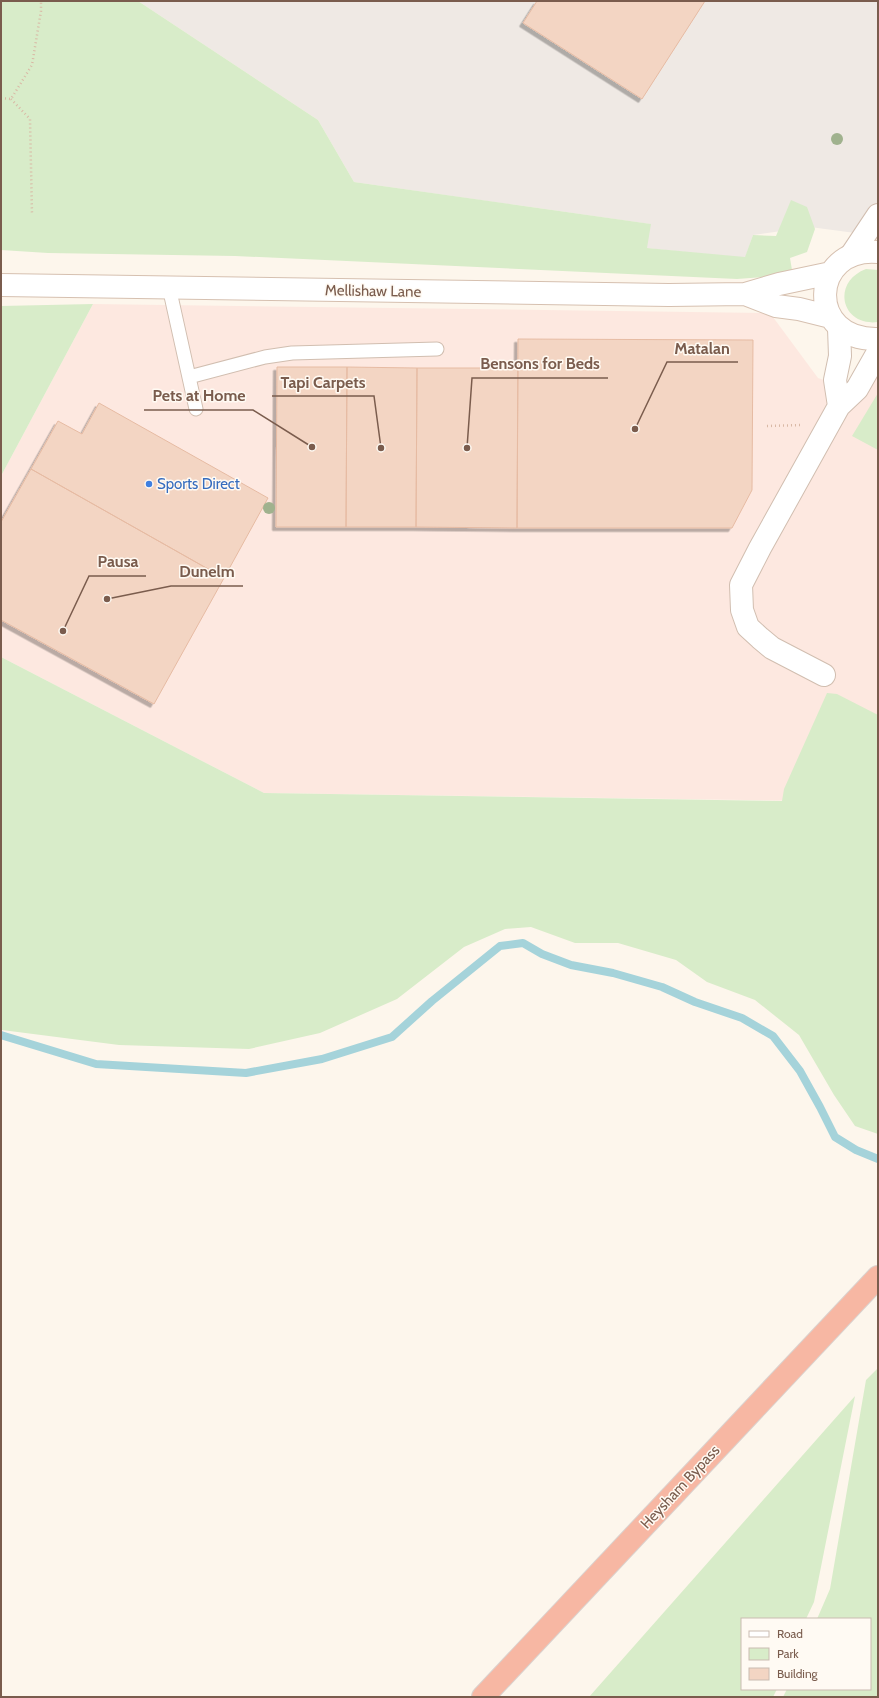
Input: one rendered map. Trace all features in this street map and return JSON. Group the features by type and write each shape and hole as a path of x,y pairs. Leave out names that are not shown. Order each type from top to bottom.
{"highway":[{"name":"Heysham Bypass","path":"483,1697 878,1277"}],"main road":[{"path":"852,254 878,215"},
{"path":"839,406 835,380 840,356 835,323 826,304 825,293 827,283 831,273 840,262 852,254 866,251 878,252"},
{"name":"Mellishaw Lane","path":"1,285 669,295 745,294 779,284 831,273"},
{"name":"Mellishaw Lane","path":"745,294 776,306 800,309 835,323 851,336 865,340 878,339"},
{"path":"824,675 772,648 748,627 742,610 741,585 839,406 857,389 878,352"}],"lane":[{"path":"169,288 196,409"},
{"path":"189,377 265,357 292,353 437,349"}],"path":[{"path":"11,99 32,65 41,11 40,1"},
{"path":"1,98 11,99 30,119 32,214"},
{"path":"767,426 808,425"}],"shaded area":[{"path":"138,1 878,1 878,236 810,227 753,235 745,258 646,248 650,224 354,182 318,120"},
{"path":"93,304 770,313 818,378 856,391 878,370 878,802 264,793 1,657 1,476"}],"green space":[{"path":"1,1 138,1 318,120 354,182 651,224 647,248 745,257 753,235 776,236 791,200 807,207 815,229 807,252 790,258 792,270 764,277 737,279 235,256 48,253 1,250"},
{"path":"866,269 878,270 878,322 865,322 856,318 849,311 845,302 845,293 848,283 855,275"},
{"path":"93,304 1,476 1,306"},
{"path":"878,393 878,450 852,436"},
{"path":"1,657 264,793 782,801 784,789 827,693 837,694 878,715 878,1134 855,1126 834,1095 799,1035 755,1000 707,982 676,960 618,943 575,943 531,927 505,929 464,947 397,999 320,1033 249,1049 119,1045 2,1030"},
{"path":"878,1368 878,1697 783,1697 786,1690 871,1690 871,1618 817,1618 830,1589 866,1380"},
{"path":"855,1396 814,1602 806,1618 741,1618 741,1690 776,1690 773,1697 589,1697"}],"building":[{"path":"537,1 705,1 642,99 523,23"},
{"path":"518,339 753,340 752,490 732,528 517,528"},
{"path":"277,367 347,367 346,527 276,527"},
{"path":"347,367 417,368 416,527 346,527"},
{"path":"417,368 518,368 517,528 416,527"},
{"name":"Sports Direct","path":"99,403 268,498 224,578 31,469 58,421 82,434"},
{"path":"31,469 224,578 154,704 1,620 1,522"}],"waterway":[{"path":"1,1035 96,1064 246,1073 322,1059 392,1037 432,1001 500,946 523,943 542,954 571,965 613,973 662,987 695,1002 742,1018 773,1036 800,1071 835,1137 856,1150 878,1159"}],"place":[{"name":"Matalan","path":"635,429"},
{"name":"Pets at Home","path":"312,447"},
{"name":"Tapi Carpets","path":"381,448"},
{"name":"Bensons for Beds","path":"467,448"},
{"name":"Sports Direct","path":"149,484"},
{"name":"Dunelm","path":"107,599"},
{"name":"Pausa","path":"63,631"}]}
